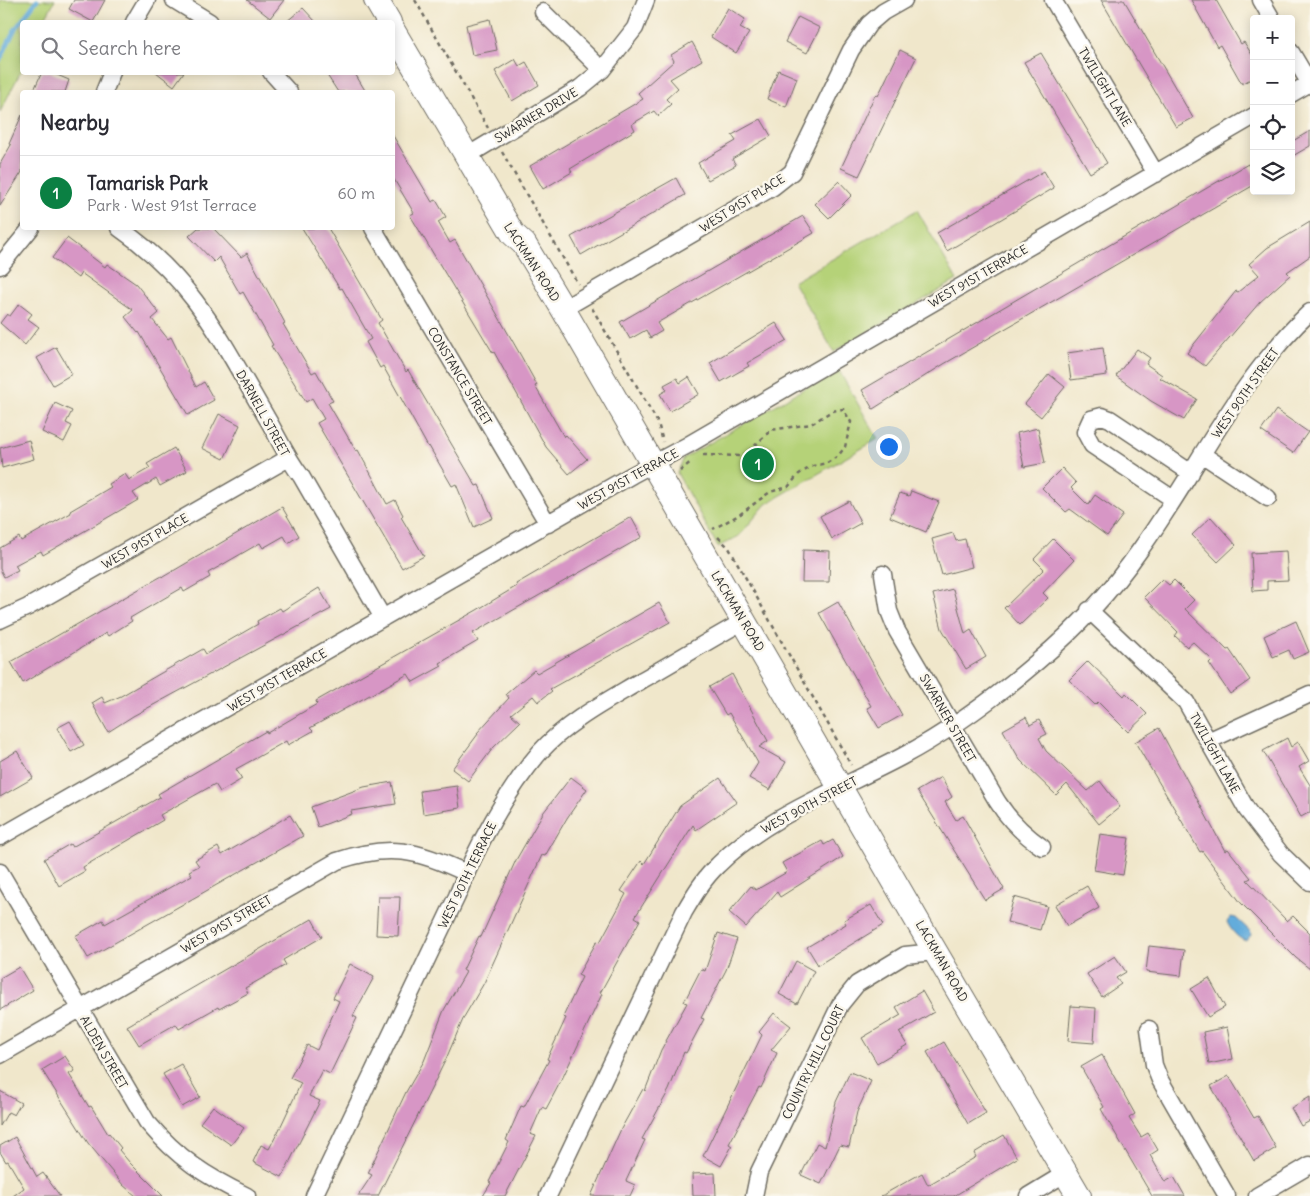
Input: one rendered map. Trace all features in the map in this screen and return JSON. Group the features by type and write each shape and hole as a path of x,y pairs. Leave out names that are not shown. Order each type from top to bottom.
{"main road":[{"path":"376,0 388,20"},
{"name":"LACKMAN ROAD","path":"395,34 512,234 524,244 564,309 744,621 846,777 935,952 1080,1196"}],"street":[{"path":"135,20 147,0"},
{"path":"174,0 207,20"},
{"name":"SWARNER DRIVE","path":"467,156 580,88 602,70 635,28 646,0"},
{"name":"WEST 91ST PLACE","path":"564,309 774,187 792,172 851,50 869,24 883,12 904,0"},
{"name":"TWILIGHT LANE","path":"1053,0 1156,174"},
{"path":"1262,0 1270,15"},
{"path":"543,12 602,70"},
{"path":"1295,59 1310,84 1295,92"},
{"path":"105,90 111,75"},
{"path":"274,75 287,90"},
{"name":"WEST 91ST TERRACE","path":"0,838 1250,118"},
{"path":"0,266 29,230"},
{"name":"DARNELL STREET","path":"122,230 156,255 198,303 383,618"},
{"name":"CONSTANCE STREET","path":"374,230 548,524"},
{"name":"WEST 90TH STREET","path":"548,1196 684,912 696,892 716,866 740,845 846,777 900,758 953,726 1000,693 1034,664 1115,584 1264,362 1292,329 1310,312"},
{"path":"1173,499 1092,445 1085,432 1091,419 1102,416 1110,419 1191,473"},
{"path":"1203,455 1268,498"},
{"name":"WEST 91ST PLACE","path":"0,620 28,607 288,458"},
{"name":"SWARNER STREET","path":"883,574 889,611 897,631 1007,816 1025,835 1042,847"},
{"name":"TWILIGHT LANE","path":"1089,610 1186,702 1247,810 1281,854 1310,882"},
{"name":"WEST 90TH TERRACE","path":"314,1196 457,896 466,872 515,783 541,751 564,730 591,710 744,621"},
{"path":"1208,741 1310,694"},
{"name":"WEST 91ST STREET","path":"0,1055 337,861 378,851 406,851 432,857 466,872"},
{"name":"ALDEN STREET","path":"0,872 134,1103 168,1146 193,1168 247,1196"},
{"name":"COUNTRY HILL COURT","path":"754,1196 759,1172 840,1005 857,984 905,955 935,952"},
{"path":"1149,1029 1154,1064 1160,1080 1227,1196"},
{"path":"1257,1196 1310,1165"},
{"path":"1028,1196 1066,1174"}],"path":[{"path":"415,0 658,423 664,444"},
{"path":"684,479 680,471 697,456 706,454 733,458 744,456 771,430 811,424 832,411 843,409 848,415 851,429 845,439 845,448 838,456 827,463 813,466 799,474 788,487 770,492 739,516 713,529 729,548 846,777"}],"green space":[{"path":"0,0 55,0 44,20 20,20 20,73 0,112"},
{"path":"917,210 957,280 834,352 793,282"},
{"path":"838,369 878,439 766,504 739,536 718,547 677,473 684,458"}],"water":[{"path":"1231,917 1236,918 1251,932 1246,941 1237,936 1230,928 1227,922"}],"building":[{"path":"74,0 105,0 94,20 89,20 69,9"},
{"path":"247,0 284,0 270,18"},
{"path":"1101,0 1124,0 1193,118 1176,127"},
{"path":"1191,0 1216,0 1241,44 1244,42 1250,52 1250,79 1242,84 1220,45 1217,47"},
{"path":"303,8 314,20 288,20"},
{"path":"728,8 745,19 740,28 749,33 736,53 711,37"},
{"path":"798,17 820,28 807,53 785,42"},
{"path":"490,19 497,50 472,55 466,25"},
{"path":"692,42 702,60 670,79 678,88 666,99 671,104 658,116 654,111 632,124 635,130 570,169 572,172 543,189 530,166 643,99 638,93 674,61 671,55"},
{"path":"900,50 916,58 859,176 841,168 875,95 878,96"},
{"path":"1041,53 1107,163 1090,173 1024,62"},
{"path":"515,59 519,66 526,62 539,85 512,101 495,71"},
{"path":"778,70 797,78 786,107 767,99"},
{"path":"41,75 57,75 69,80 66,90 34,90"},
{"path":"160,75 182,75 174,86"},
{"path":"327,75 356,75 365,90 337,90"},
{"path":"20,119 20,175 0,206 0,164 11,145 9,144"},
{"path":"761,119 771,136 732,159 736,165 708,180 698,163 736,141 732,135"},
{"path":"1310,131 1310,146 1295,155 1295,140"},
{"path":"395,139 432,202 436,200 446,217 438,222 450,243 455,240 521,356 537,385 535,386 564,437 566,435 587,459 569,474 546,447 494,352 410,215 414,213 395,181"},
{"path":"1248,164 1250,167 1250,187 944,364 873,409 862,390"},
{"path":"1044,171 1054,188 947,251 937,233"},
{"path":"676,178 685,195 581,255 571,237"},
{"path":"839,181 852,195 829,218 815,204"},
{"path":"803,216 814,233 657,323 662,331 650,338 646,330 630,339 620,322"},
{"path":"1310,222 1310,256 1287,272 1290,275 1260,302 1205,366 1187,353 1236,291 1238,292 1259,275 1249,264 1267,248"},
{"path":"196,230 215,230 241,257 247,253 285,323 283,324 312,373 316,371 333,401 328,403 356,451 358,450 387,504 395,500 403,515 401,517 424,556 402,568 317,423 324,419 312,398 306,402 271,346 273,345 243,292 240,294 219,257 214,262 189,236"},
{"path":"303,230 329,230 382,320 378,323 406,372 408,370 476,486 479,485 493,518 474,527 456,484 452,486 383,366 380,368 366,342 371,339 342,288 340,289"},
{"path":"67,238 105,267 107,264 136,284 159,313 152,319 168,339 171,337 196,387 204,382 214,400 188,415 139,332 125,317 133,310 81,273 78,278 52,258"},
{"path":"19,304 32,314 28,319 39,327 25,345 0,323 7,314 10,316"},
{"path":"776,323 787,340 747,363 749,366 721,382 710,363"},
{"path":"56,347 72,374 53,385 37,358"},
{"path":"1103,348 1107,375 1071,380 1067,353"},
{"path":"1137,349 1150,358 1146,364 1162,375 1160,378 1197,399 1184,420 1151,401 1116,376"},
{"path":"1049,374 1065,387 1041,417 1025,404"},
{"path":"689,377 699,394 670,411 660,394 667,390 664,385 677,378 680,383"},
{"path":"55,403 72,411 66,423 72,426 64,442 42,432"},
{"path":"1276,410 1308,432 1293,453 1261,431"},
{"path":"219,414 240,425 224,459 202,448"},
{"path":"1038,428 1045,463 1024,467 1017,433"},
{"path":"29,440 34,459 2,468 0,448"},
{"path":"174,448 187,471 160,486 156,479 133,493 138,500 43,555 41,551 15,565 18,570 4,577 0,569 0,548 19,537 21,541 71,513 70,511 111,487 109,484 125,474 129,480 150,468 147,464"},
{"path":"1062,468 1076,483 1071,488 1088,505 1095,495 1123,515 1107,536 1070,509 1066,512 1042,488"},
{"path":"911,491 939,502 926,532 890,517 900,493 909,496"},
{"path":"849,501 861,523 832,539 820,516"},
{"path":"282,507 299,536 288,543 284,536 263,548 260,543 208,573 210,577 184,592 182,588 130,618 132,621 108,636 106,633 23,683 11,662 163,577"},
{"path":"631,517 642,537 473,633 478,641 440,663 442,666 413,682 408,674 310,728 313,731 288,745 286,741 236,769 242,779 220,792 215,784 160,815 163,820 83,867 85,871 59,886 44,859 70,844 72,847 160,797 158,794 266,731 267,733 317,704 316,701 477,610 517,586 516,584"},
{"path":"1211,517 1236,545 1218,562 1192,535"},
{"path":"953,533 956,541 965,539 972,567 942,575 932,539"},
{"path":"1053,539 1074,560 1043,593 1048,598 1020,625 1004,608 1044,569 1034,559"},
{"path":"803,550 830,551 829,582 802,582"},
{"path":"1286,551 1288,580 1267,581 1267,590 1253,591 1251,553"},
{"path":"1162,579 1169,585 1174,580 1194,600 1185,609 1227,650 1229,649 1250,680 1230,694 1209,663 1212,660 1193,642 1187,647 1175,636 1178,632 1144,597"},
{"path":"319,588 331,609 133,716 108,732 92,703 102,697 105,703 121,696 203,649 206,654 258,624 257,621 280,608 282,611"},
{"path":"953,589 965,634 971,630 986,657 966,669 942,629 933,594"},
{"path":"838,602 902,715 879,728 867,708 871,706 819,613"},
{"path":"659,603 670,622 550,689 552,691 538,702 533,696 511,714 520,722 493,748 468,781 452,769 477,733 509,698 506,694 534,670 537,673"},
{"path":"1296,621 1309,652 1293,659 1289,650 1273,657 1264,636"},
{"path":"1088,661 1124,696 1126,693 1147,714 1128,732 1098,702 1095,705 1069,680"},
{"path":"732,674 768,741 759,747 786,762 770,790 749,778 758,763 729,713 726,715 709,687"},
{"path":"1026,717 1030,725 1039,720 1047,734 1039,738 1046,751 1088,791 1100,781 1120,807 1099,824 1067,784 1056,795 1020,760 1003,730"},
{"path":"70,721 84,745 71,752 57,728"},
{"path":"1159,728 1225,851 1228,849 1251,878 1247,880 1287,921 1293,916 1310,933 1310,969 1296,958 1241,903 1202,851 1200,852 1135,742"},
{"path":"1287,738 1291,747 1298,742 1309,761 1299,767 1310,785 1310,812 1301,817 1263,751"},
{"path":"17,751 33,778 0,797 0,761"},
{"path":"571,777 587,789 567,818 545,856 542,855 484,983 464,1017 446,1059 378,1196 358,1196 372,1175 368,1173 406,1092 424,1061 444,1010 466,972 463,970 479,936 481,937 516,860 543,813"},
{"path":"941,777 952,797 945,802 956,820 963,816 1004,889 985,900 917,791"},
{"path":"720,778 737,802 696,830 693,825 635,917 640,920 600,993 602,994 563,1077 546,1109 542,1107 530,1134 536,1136 505,1196 483,1196 491,1183 489,1182 509,1142 506,1140 521,1106 524,1107 549,1060 547,1059 566,1018 563,1017 582,977 578,975 597,941 600,942 626,894 621,891 641,861 644,864 680,806"},
{"path":"392,782 396,804 351,811 352,814 318,827 311,807 364,787"},
{"path":"457,786 460,808 423,814 420,791"},
{"path":"290,815 303,836 88,958 75,936 103,920 105,924 192,875 189,871 199,866 195,860 218,847 222,855"},
{"path":"1100,834 1129,838 1123,875 1094,870"},
{"path":"833,840 843,857 780,897 777,892 746,927 729,912 751,886 756,890 787,872 782,863 822,841 824,845"},
{"path":"1087,886 1099,908 1067,926 1055,905"},
{"path":"378,897 400,897 398,936 376,935"},
{"path":"1014,897 1047,906 1040,930 1007,922"},
{"path":"871,905 883,925 818,965 807,947 846,924 844,920"},
{"path":"312,919 322,937 283,960 286,965 245,988 248,993 179,1029 176,1024 139,1045 127,1026"},
{"path":"718,933 737,939 726,970 701,1018 704,1019 686,1053 684,1052 669,1090 642,1139 645,1140 626,1181 635,1185 630,1196 591,1196 621,1129 643,1089 645,1091 661,1050 687,1003 684,1002 701,969 705,971"},
{"path":"1149,946 1184,950 1181,976 1146,972"},
{"path":"1115,956 1126,972 1116,978 1121,984 1102,997 1087,974"},
{"path":"796,961 814,971 797,1004 779,994"},
{"path":"350,964 374,977 353,1016 357,1018 330,1074 322,1070 309,1096 320,1101 282,1177 253,1162 261,1145 269,1149 279,1130 301,1083 290,1078 307,1045 317,1050 339,1001 333,998"},
{"path":"19,967 33,990 0,1010 0,978"},
{"path":"1209,978 1225,1007 1208,1017 1191,989"},
{"path":"922,991 934,1012 899,1032 907,1045 877,1063 862,1038 901,1015 896,1007"},
{"path":"1071,1006 1096,1008 1094,1043 1068,1041"},
{"path":"774,1013 791,1026 771,1050 777,1053 761,1088 759,1087 729,1144 732,1146 721,1166 703,1156 762,1035 759,1032"},
{"path":"1227,1027 1233,1059 1209,1064 1203,1032"},
{"path":"944,1042 986,1113 968,1124 927,1052"},
{"path":"1102,1055 1135,1114 1129,1118 1141,1137 1148,1133 1158,1150 1150,1155 1165,1182 1174,1177 1185,1196 1152,1196 1101,1109 1104,1107 1081,1067"},
{"path":"65,1056 75,1071 69,1074 89,1107 91,1106 108,1134 121,1148 119,1150 163,1196 136,1196 123,1185 88,1143 42,1070"},
{"path":"181,1064 200,1097 182,1107 163,1074"},
{"path":"850,1072 871,1081 857,1112 849,1147 840,1145 821,1184 801,1175 817,1143 825,1147 836,1102"},
{"path":"1229,1076 1254,1118 1258,1116 1276,1148 1254,1161 1211,1086"},
{"path":"0,1091 21,1103 14,1115 8,1112 0,1126"},
{"path":"1310,1097 1310,1121 1301,1126 1291,1108"},
{"path":"213,1106 244,1128 231,1145 200,1123"},
{"path":"1004,1135 1017,1158 954,1196 881,1196 922,1173 928,1185 976,1157 974,1153"},
{"path":"15,1137 37,1177 43,1173 60,1196 13,1196 24,1188 8,1161 6,1162 0,1152 0,1146"},
{"path":"715,1173 716,1196 693,1196 692,1174"}],"waterway":[{"path":"22,20 37,0"},
{"path":"0,60 20,23"}],"place":[{"name":"Tamarisk Park","path":"758,464"}]}
